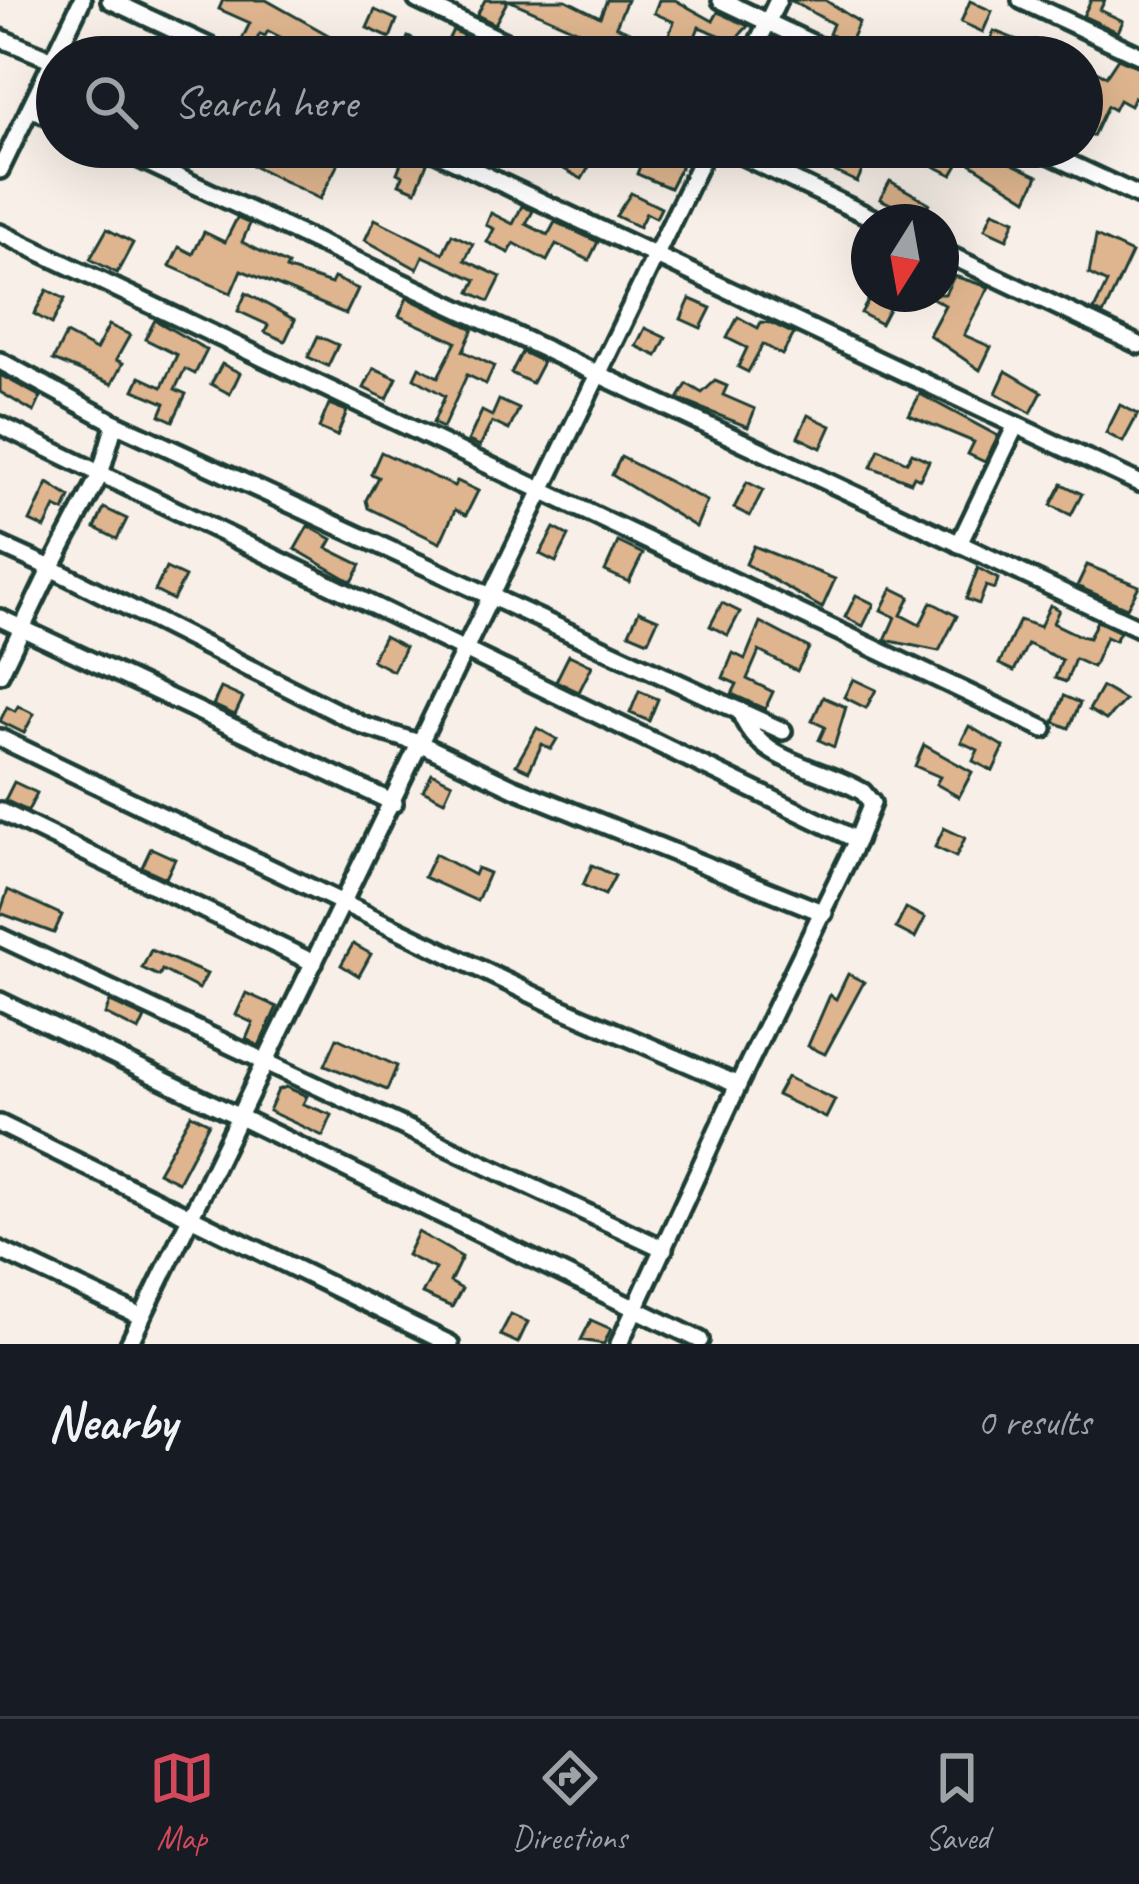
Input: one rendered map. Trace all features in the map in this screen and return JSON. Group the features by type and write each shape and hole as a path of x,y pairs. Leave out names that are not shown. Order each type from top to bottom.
{"street":[{"path":"65,36 82,0"},
{"path":"110,0 187,36"},
{"path":"417,0 492,36"},
{"path":"721,0 797,36"},
{"path":"761,36 778,0"},
{"path":"1021,0 1098,36"},
{"path":"0,38 36,53"},
{"path":"1103,38 1139,55"},
{"path":"0,170 36,95"},
{"path":"30,107 36,110"},
{"path":"159,168 1139,628"},
{"path":"470,168 1139,483"},
{"path":"129,1344 698,168"},
{"path":"768,168 851,208"},
{"path":"1079,168 1139,196"},
{"path":"0,233 1045,729"},
{"path":"959,258 1139,343"},
{"path":"0,361 115,424 783,730"},
{"path":"0,674 100,475 115,424"},
{"path":"0,425 279,564 310,571 857,839"},
{"path":"959,544 1016,425"},
{"path":"0,545 364,726 419,742 514,788 824,913"},
{"path":"0,618 394,802"},
{"path":"619,1344 872,803 863,792 767,751 746,730 740,711"},
{"path":"0,738 344,899 364,915 561,1008 738,1085"},
{"path":"0,811 314,963"},
{"path":"0,937 664,1249"},
{"path":"0,1000 700,1340"},
{"path":"0,1124 450,1344"},
{"path":"0,1250 142,1317"}],"building":[{"path":"223,0 266,0 330,36 278,36 268,31 265,36 244,36 250,23 219,9"},
{"path":"485,0 508,0 495,24 477,15"},
{"path":"508,0 566,0 600,17 607,0 627,0 616,26 638,36 590,36"},
{"path":"659,0 675,0 713,21 718,12 748,26 739,36 722,36 699,27 695,36 674,36 669,34 674,22 654,13"},
{"path":"790,0 825,0 859,22 853,36 829,34 833,24"},
{"path":"1091,0 1105,0 1100,10 1123,21 1118,32 1083,16"},
{"path":"970,1 992,11 983,32 961,22"},
{"path":"375,10 397,20 391,36 367,28"},
{"path":"1118,58 1139,67 1139,100 1134,97 1130,106 1119,100 1114,110 1107,106 1103,115 1106,76"},
{"path":"258,168 336,168 320,199"},
{"path":"399,168 425,168 416,191 399,184 403,176 397,173"},
{"path":"562,168 588,168 582,179"},
{"path":"639,168 680,168 670,188 637,174"},
{"path":"835,168 863,168 857,182"},
{"path":"978,168 1021,168 1038,176 1027,199"},
{"path":"890,181 929,203 891,204 880,199"},
{"path":"631,193 661,208 656,218 646,213 639,227 616,216"},
{"path":"522,206 533,211 526,224 548,235 555,222 598,242 589,260 556,244 547,261 514,243 509,253 487,242 494,229 486,225 491,213 513,224"},
{"path":"993,211 1015,220 1007,239 985,229"},
{"path":"237,218 250,224 242,242 288,265 286,269 331,284 334,278 358,289 346,314 241,270 231,293 170,266 179,247 193,254 204,232 225,242"},
{"path":"375,219 443,253 452,234 473,244 465,260 501,277 489,301 470,292 476,280 423,256 417,269 365,240"},
{"path":"107,229 133,243 117,273 90,259"},
{"path":"1096,236 1132,253 1103,315 1094,310 1107,283 1089,274"},
{"path":"959,278 989,287 964,335 991,347 980,370 929,335 941,312 959,312"},
{"path":"47,290 65,299 52,324 34,314"},
{"path":"246,293 295,320 285,341 265,332 268,325 238,311"},
{"path":"407,298 473,329 463,351 494,366 486,384 467,375 443,428 433,423 445,396 414,378 419,367 438,377 456,342 399,316"},
{"path":"690,299 711,308 701,328 681,319"},
{"path":"862,312 887,312 881,324"},
{"path":"738,317 758,328 761,322 771,323 794,334 782,355 763,344 748,372 738,367 747,348 727,338"},
{"path":"155,320 207,350 195,374 185,369 175,389 186,394 173,421 160,415 165,403 134,390 140,377 162,387 177,355 145,339"},
{"path":"109,325 130,335 116,360 123,363 112,384 53,360 66,334 96,350"},
{"path":"645,328 666,338 657,356 636,346"},
{"path":"318,336 338,345 328,366 308,357"},
{"path":"522,352 543,362 532,383 511,373"},
{"path":"222,364 240,373 230,394 211,384"},
{"path":"374,368 397,378 387,399 364,388"},
{"path":"1006,371 1042,392 1031,413 996,393"},
{"path":"0,375 41,397 34,412 0,392"},
{"path":"715,381 727,386 723,395 755,409 748,427 678,399 687,384 702,393"},
{"path":"920,394 998,436 985,462 968,454 974,442 909,415"},
{"path":"499,400 519,409 509,430 492,422 480,446 468,441 482,411 492,416"},
{"path":"329,404 347,411 337,436 319,428"},
{"path":"1120,405 1138,414 1123,442 1106,433"},
{"path":"808,415 831,426 821,448 798,437"},
{"path":"879,449 907,462 912,453 929,461 920,479 914,476 911,482 871,467"},
{"path":"381,452 454,486 457,481 478,491 466,515 455,510 440,543 368,508 366,500 378,477 371,474"},
{"path":"621,457 707,501 696,527 612,475"},
{"path":"747,482 763,490 750,516 734,508"},
{"path":"48,483 70,497 64,511 55,507 45,528 30,521"},
{"path":"1062,484 1082,494 1071,515 1051,505"},
{"path":"104,508 127,519 117,539 95,528"},
{"path":"308,526 332,539 327,548 361,565 352,582 295,549"},
{"path":"554,528 569,536 556,562 540,554"},
{"path":"618,542 643,554 629,582 605,571"},
{"path":"754,546 835,579 822,608 746,564"},
{"path":"1087,565 1139,586 1127,608 1077,586"},
{"path":"166,568 185,577 173,600 155,591"},
{"path":"978,568 998,579 995,589 986,586 979,604 966,599"},
{"path":"892,588 910,597 901,615 920,625 931,602 957,616 939,651 885,640 895,617 881,610"},
{"path":"856,595 874,604 863,626 845,617"},
{"path":"722,603 740,612 728,635 710,626"},
{"path":"1050,605 1059,610 1053,623 1080,636 1089,638 1097,621 1120,632 1115,641 1106,637 1093,667 1075,659 1066,682 1055,678 1062,660 1028,644 1014,671 999,664 1020,620 1040,627"},
{"path":"639,611 658,619 648,641 629,633"},
{"path":"760,622 809,648 797,671 759,651 747,679 773,692 765,709 732,694 737,684 723,678 733,653 745,659"},
{"path":"384,636 405,647 393,671 372,660"},
{"path":"569,655 592,666 579,692 556,681"},
{"path":"853,679 876,690 866,708 844,697"},
{"path":"1102,687 1125,700 1106,720 1089,710"},
{"path":"221,688 243,698 235,715 213,705"},
{"path":"639,691 658,699 649,721 630,713"},
{"path":"1064,696 1080,703 1069,728 1054,722"},
{"path":"823,697 846,707 834,747 819,740 825,727 812,721"},
{"path":"18,706 34,714 24,733 0,721 7,707 15,711"},
{"path":"969,726 1004,747 993,771 973,761 978,750 961,742"},
{"path":"537,728 557,739 551,749 542,744 529,771 516,765"},
{"path":"924,745 972,772 959,797 936,784 940,777 915,766"},
{"path":"432,773 452,783 444,801 423,790"},
{"path":"14,782 37,793 28,811 5,800"},
{"path":"944,828 965,838 956,857 935,847"},
{"path":"151,848 175,859 166,878 142,867"},
{"path":"435,854 474,875 477,868 489,873 477,901 424,877"},
{"path":"592,865 615,876 605,895 583,885"},
{"path":"8,890 62,915 54,933 0,913"},
{"path":"906,908 925,918 915,938 896,928"},
{"path":"353,944 371,954 359,976 341,965"},
{"path":"151,950 207,974 199,989 162,970 159,976 142,968"},
{"path":"848,974 864,982 825,1054 808,1046 830,995 836,999"},
{"path":"246,993 277,1007 259,1046 246,1039 253,1023 236,1015"},
{"path":"110,1002 145,1018 139,1031 105,1014"},
{"path":"337,1038 397,1066 387,1090 325,1065"},
{"path":"787,1077 835,1100 826,1118 777,1095"},
{"path":"286,1087 307,1096 303,1104 332,1115 323,1136 269,1111 278,1090"},
{"path":"191,1114 209,1123 178,1182 158,1172"},
{"path":"418,1232 462,1257 450,1282 462,1289 452,1307 422,1294 435,1269 407,1255"},
{"path":"511,1314 528,1322 518,1343 500,1335"},
{"path":"591,1320 611,1329 604,1344 581,1340"}]}
